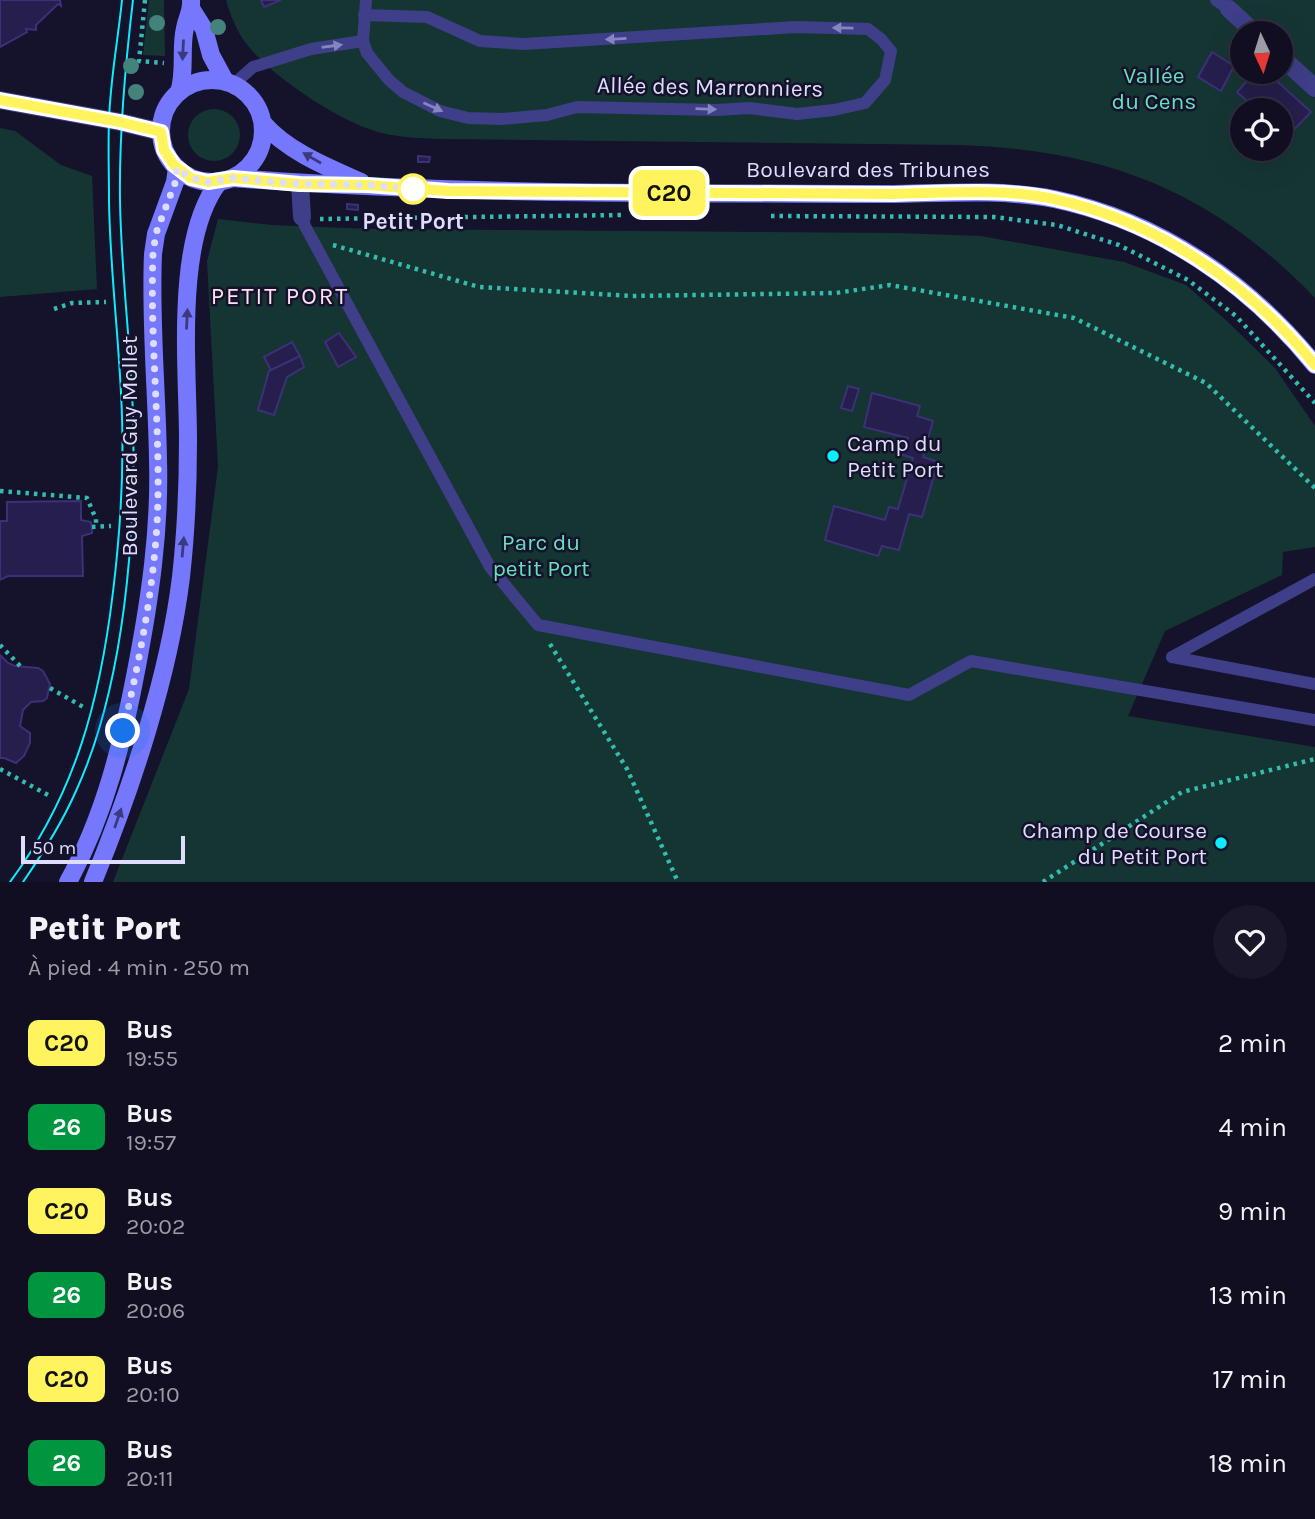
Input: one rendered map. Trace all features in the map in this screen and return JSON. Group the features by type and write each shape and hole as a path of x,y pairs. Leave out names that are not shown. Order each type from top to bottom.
{"main road":[{"path":"93,882 131,780 157,692 181,578 186,514 186,358 192,251 203,207 226,180 245,170 258,155 264,137 263,122 253,99 229,82 211,55 204,29 191,5"},
{"path":"191,5 185,27 183,79 179,92 164,112 161,132 164,150 177,168 197,180 226,180"},
{"path":"179,92 203,80 229,82"},
{"name":"Boulevard des Tribunes","path":"263,122 276,136 317,162 367,185"},
{"name":"Boulevard Guy Mollet","path":"68,882 93,834 108,789 133,690 152,580 158,472 153,254 156,233 175,183 177,168"},
{"name":"Boulevard des Tribunes","path":"226,180 448,191 960,193 1013,194 1054,199 1135,225 1205,262 1259,304 1315,365"}],"street":[{"path":"1222,5 1241,21"},
{"path":"1293,68 1315,88"},
{"path":"0,100 161,132"},
{"path":"300,184 302,217"}],"lane":[{"path":"229,82 253,67 311,49 363,41 366,0"},
{"name":"Allée des Marronniers","path":"363,41 367,53 389,80 404,92 440,111 468,118 502,119 547,115 577,107 717,110 749,108 797,114 834,110 865,103 885,80 891,51 867,29 796,27 524,44 480,41 427,16 365,15"},
{"path":"302,217 490,567 538,625 909,695 971,661 1315,720"},
{"path":"1315,579 1172,657 1315,684"}],"path":[{"path":"145,0 139,61 169,63"},
{"path":"302,217 636,215"},
{"path":"760,215 994,217 1057,225 1119,245 1188,280 1236,316 1315,402"},
{"path":"312,239 479,287 632,296 836,293 890,285 1074,318 1206,383 1315,488"},
{"path":"54,309 72,303 106,302"},
{"path":"0,491 87,498 96,519 94,527 111,526"},
{"path":"538,625 626,769 678,882"},
{"path":"0,645 22,668"},
{"path":"50,688 85,708"},
{"path":"1043,882 1182,792 1315,759"},
{"path":"0,769 50,796"}],"green space":[{"path":"149,0 164,0 165,56 143,55"},
{"name":"Vallée du Cens","path":"226,0 1315,0 1315,298 1276,261 1236,229 1195,203 1153,183 1109,167 1062,156 959,145 443,139 387,134 354,123 300,92 253,52 235,25"},
{"path":"214,109 224,111 232,117 238,125 238,145 232,153 224,159 214,161 204,159 196,153 190,145 188,135 190,125 196,117 204,111"},
{"path":"0,128 15,131 61,165 92,176 97,289 0,297"},
{"name":"Parc du petit Port","path":"218,219 272,225 371,229 981,236 1124,262 1186,285 1275,368 1315,426 1315,547 1283,552 1282,575 1165,631 1128,716 1315,747 1315,882 113,882 189,689 218,467 207,261"}],"building":[{"path":"0,0 60,0 61,6 58,4 36,25 36,30 26,29 27,32 0,47"},
{"path":"261,0 281,0 264,7"},
{"path":"1212,52 1230,63 1230,74 1221,91 1198,77"},
{"path":"1244,84 1280,84 1311,112 1293,131 1293,98 1244,98 1237,92"},
{"path":"418,156 430,157 429,162 418,162"},
{"path":"347,204 358,205 358,210 347,209"},
{"path":"339,333 356,357 338,367 325,342"},
{"path":"292,342 300,356 272,372 264,357"},
{"path":"300,356 304,367 287,377 274,415 258,410 269,371"},
{"path":"848,386 859,389 852,411 841,408"},
{"path":"872,393 920,406 917,416 933,421 923,457 938,462 922,517 909,514 899,550 882,546 878,556 825,540 834,506 885,520 889,507 898,509 913,458 903,455 908,438 864,427"},
{"path":"81,501 81,520 91,522 92,533 82,536 83,576 8,576 0,580 0,524 1,521 7,521 7,502"},
{"path":"0,655 15,666 38,668 43,671 50,684 47,698 31,702 23,710 20,726 30,733 30,743 24,756 16,763 0,758"}],"tram line":[{"path":"10,882 33,848 68,780 92,708 108,632 121,505 121,390 110,228 109,131 122,0"},
{"path":"23,882 65,815 93,749 106,704 124,607 132,509 133,417 122,255 120,175 123,100 133,0"}],"bus line":[{"name":"C20","path":"0,100 161,132 164,150 174,165 191,178 208,182 233,178 448,191 960,193 1013,194 1054,199 1135,225 1205,262 1259,304 1315,365"}],"place":[{"name":"Petit Port","path":"413,189"},
{"name":"Camp du Petit Port","path":"833,456"},
{"name":"Champ de Course du Petit Port","path":"1221,843"}],"district":[{"name":"PETIT PORT","path":"280,296"}],"route":[{"path":"123,731 144,631 156,538 158,460 153,254 156,233 175,183 177,168 191,178 208,182 233,178 420,189 413,189"}]}
